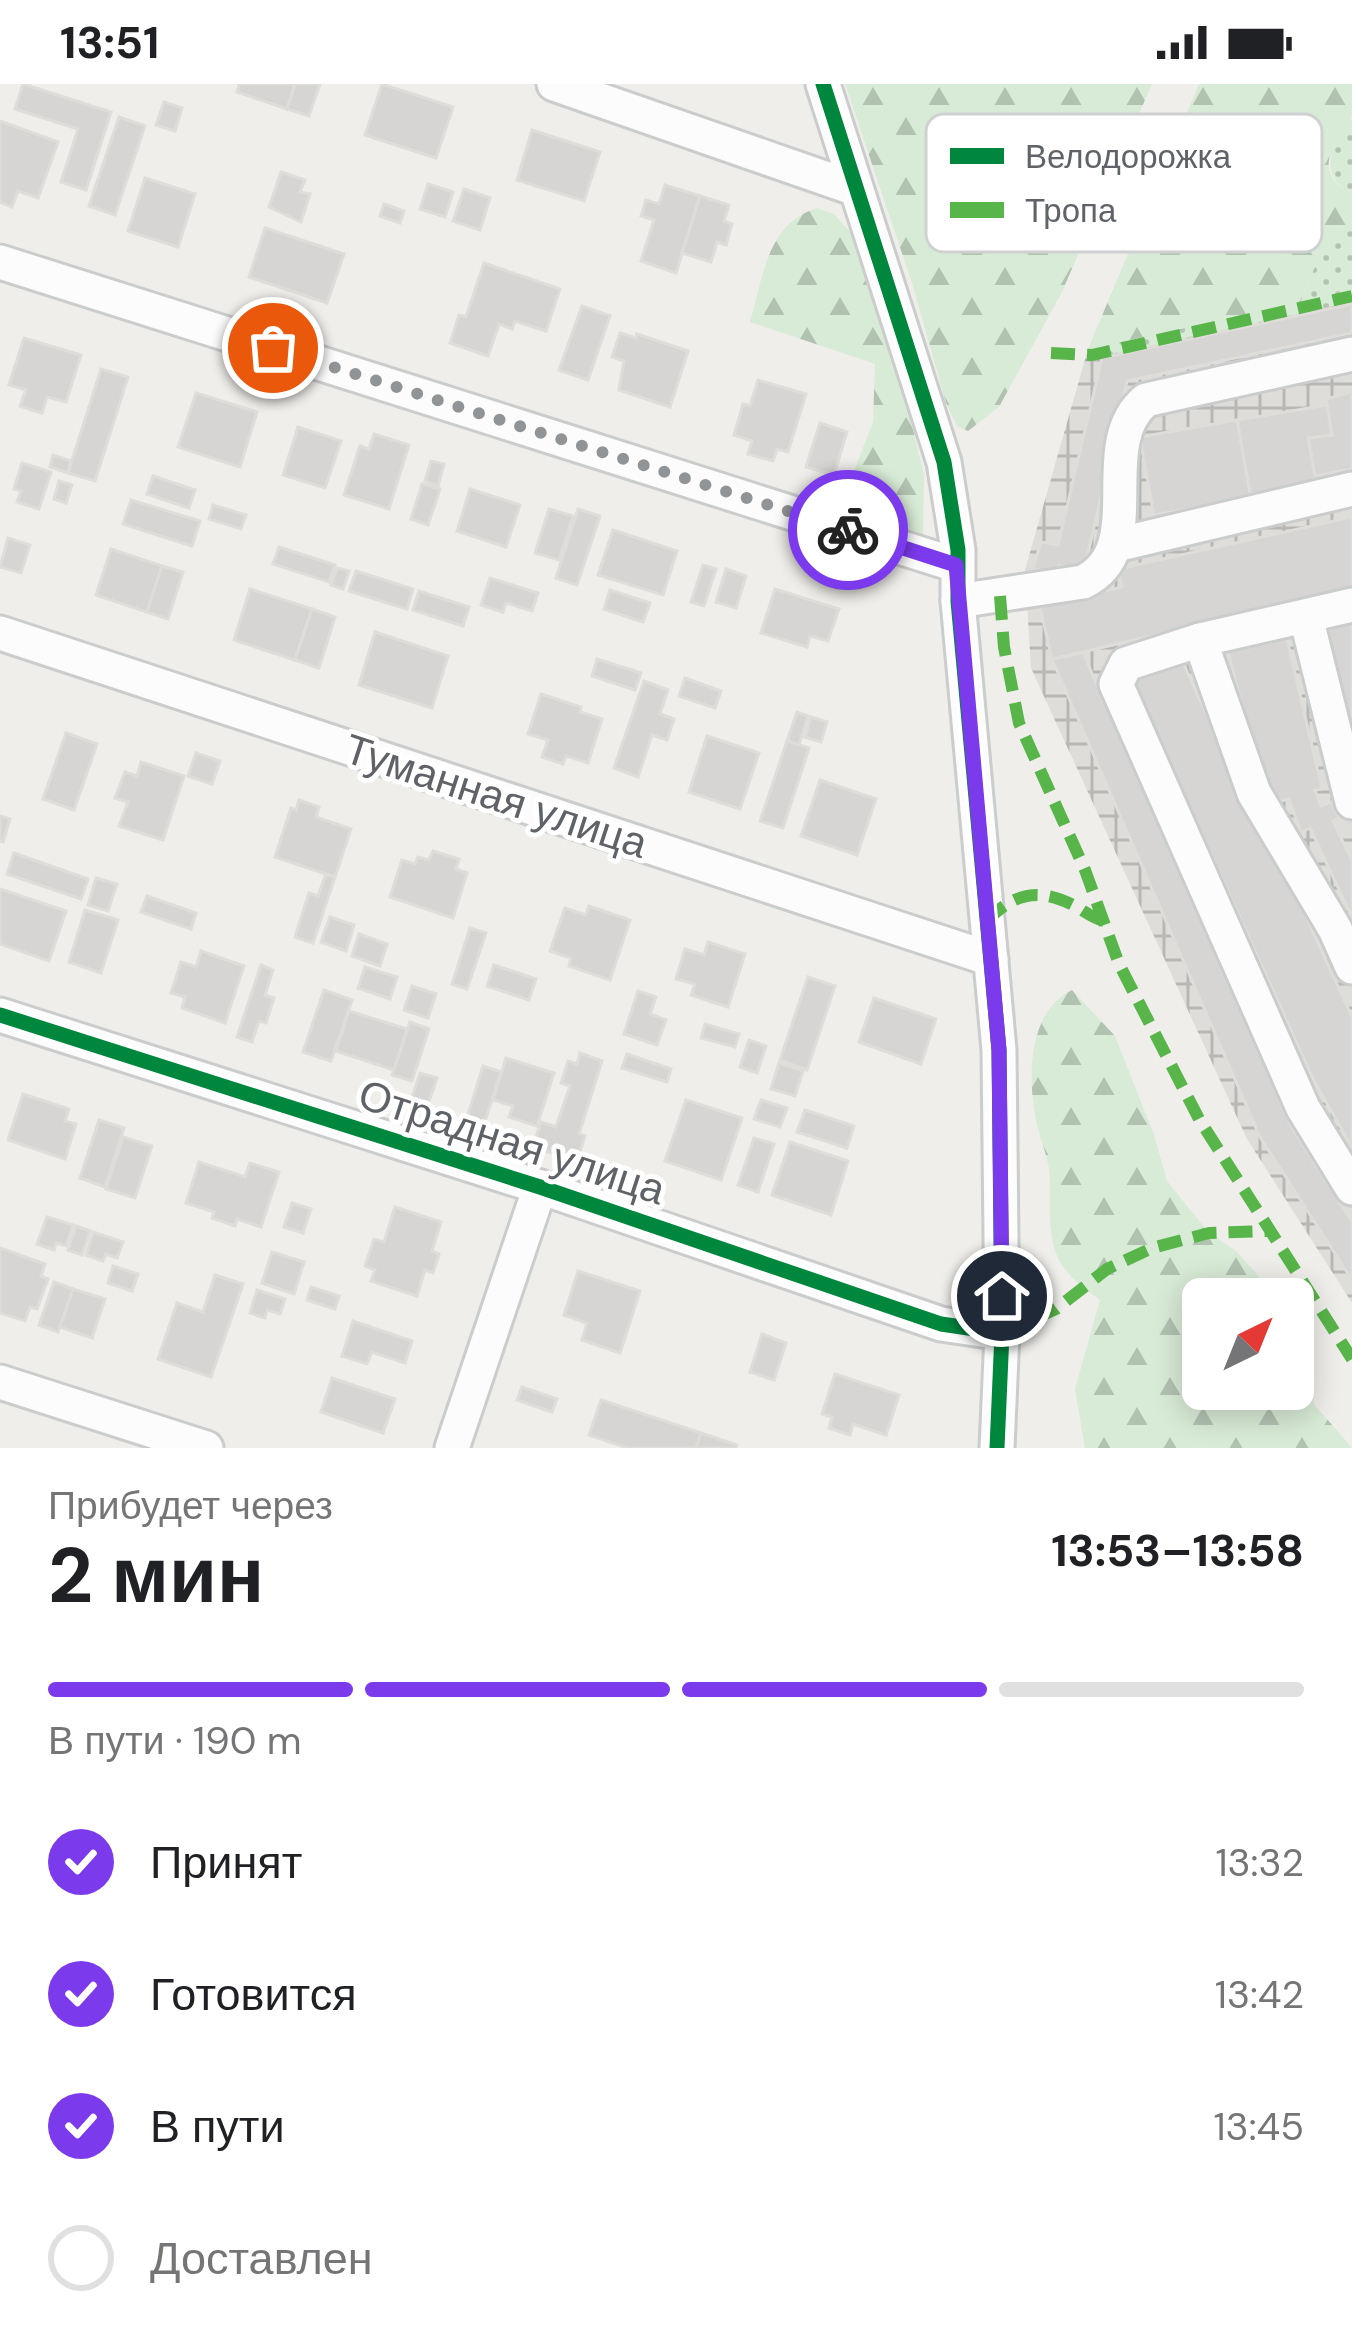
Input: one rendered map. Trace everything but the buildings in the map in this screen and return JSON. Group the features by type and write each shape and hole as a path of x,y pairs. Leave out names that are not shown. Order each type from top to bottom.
{"street":[{"path":"554,84 856,188"},
{"path":"823,84 944,462 958,550 958,601 999,1050 1002,1333 997,1448"},
{"path":"0,262 956,565"},
{"path":"958,601 1083,582 1097,575 1116,545 1121,450 1128,424 1146,400 1352,354"},
{"path":"1116,545 1352,489"},
{"path":"1352,605 1200,640 1126,664 1115,684 1304,1108 1352,1189"},
{"path":"1306,616 1352,802"},
{"name":"Туманная улица","path":"0,633 992,959"},
{"path":"1200,640 1254,793 1335,928 1352,967"},
{"name":"Отрадная улица","path":"0,1015 540,1186 941,1324 1002,1333"},
{"path":"452,1448 540,1186"},
{"path":"0,1382 206,1448"}],"shaded area":[{"path":"1352,292 1352,1303 1247,1139 1031,668 1025,570 1088,349"}],"green space":[{"path":"845,84 1152,84 1139,114 926,114 926,252 1079,252 999,407 968,431 957,426 946,403 912,283"},
{"path":"1199,84 1352,84 1352,114 1329,163 1337,184 1352,196 1352,223 1322,242 1322,114 1186,114"},
{"path":"1352,118 1352,196 1334,178 1331,158"},
{"path":"818,208 834,214 853,235 887,321 924,475 923,537 839,510 873,422 875,364 750,322 778,239 801,215"},
{"path":"1352,223 1352,302 1102,356 1088,349 1300,303 1318,252 1322,252 1322,241"},
{"path":"1129,252 1318,252 1300,303 1088,349"},
{"path":"1072,990 1115,1036 1167,1181 1209,1233 1236,1251 1260,1278 1182,1278 1182,1410 1314,1410 1314,1404 1352,1448 1085,1448 1075,1389 1100,1300 1069,1274 1056,1253 1049,1169 1032,1088 1039,1030 1057,1000"}],"marked path":[{"path":"1051,353 1092,355 1352,296"},
{"path":"1000,596 1019,723 1085,870 1119,964 1199,1119 1352,1359"},
{"path":"986,922 1007,904 1039,895 1064,901 1104,921"},
{"path":"1002,1333 1056,1309 1107,1269 1152,1248 1209,1233 1268,1231"}],"cycle path":[{"path":"823,84 944,462 958,550 958,601 999,1050 1002,1333 997,1448"},
{"path":"0,1015 540,1187 941,1324 1002,1333"}],"way so far":[{"path":"273,348 848,530"}],"route":[{"path":"848,530 956,565 999,1050 1002,1296"}]}
